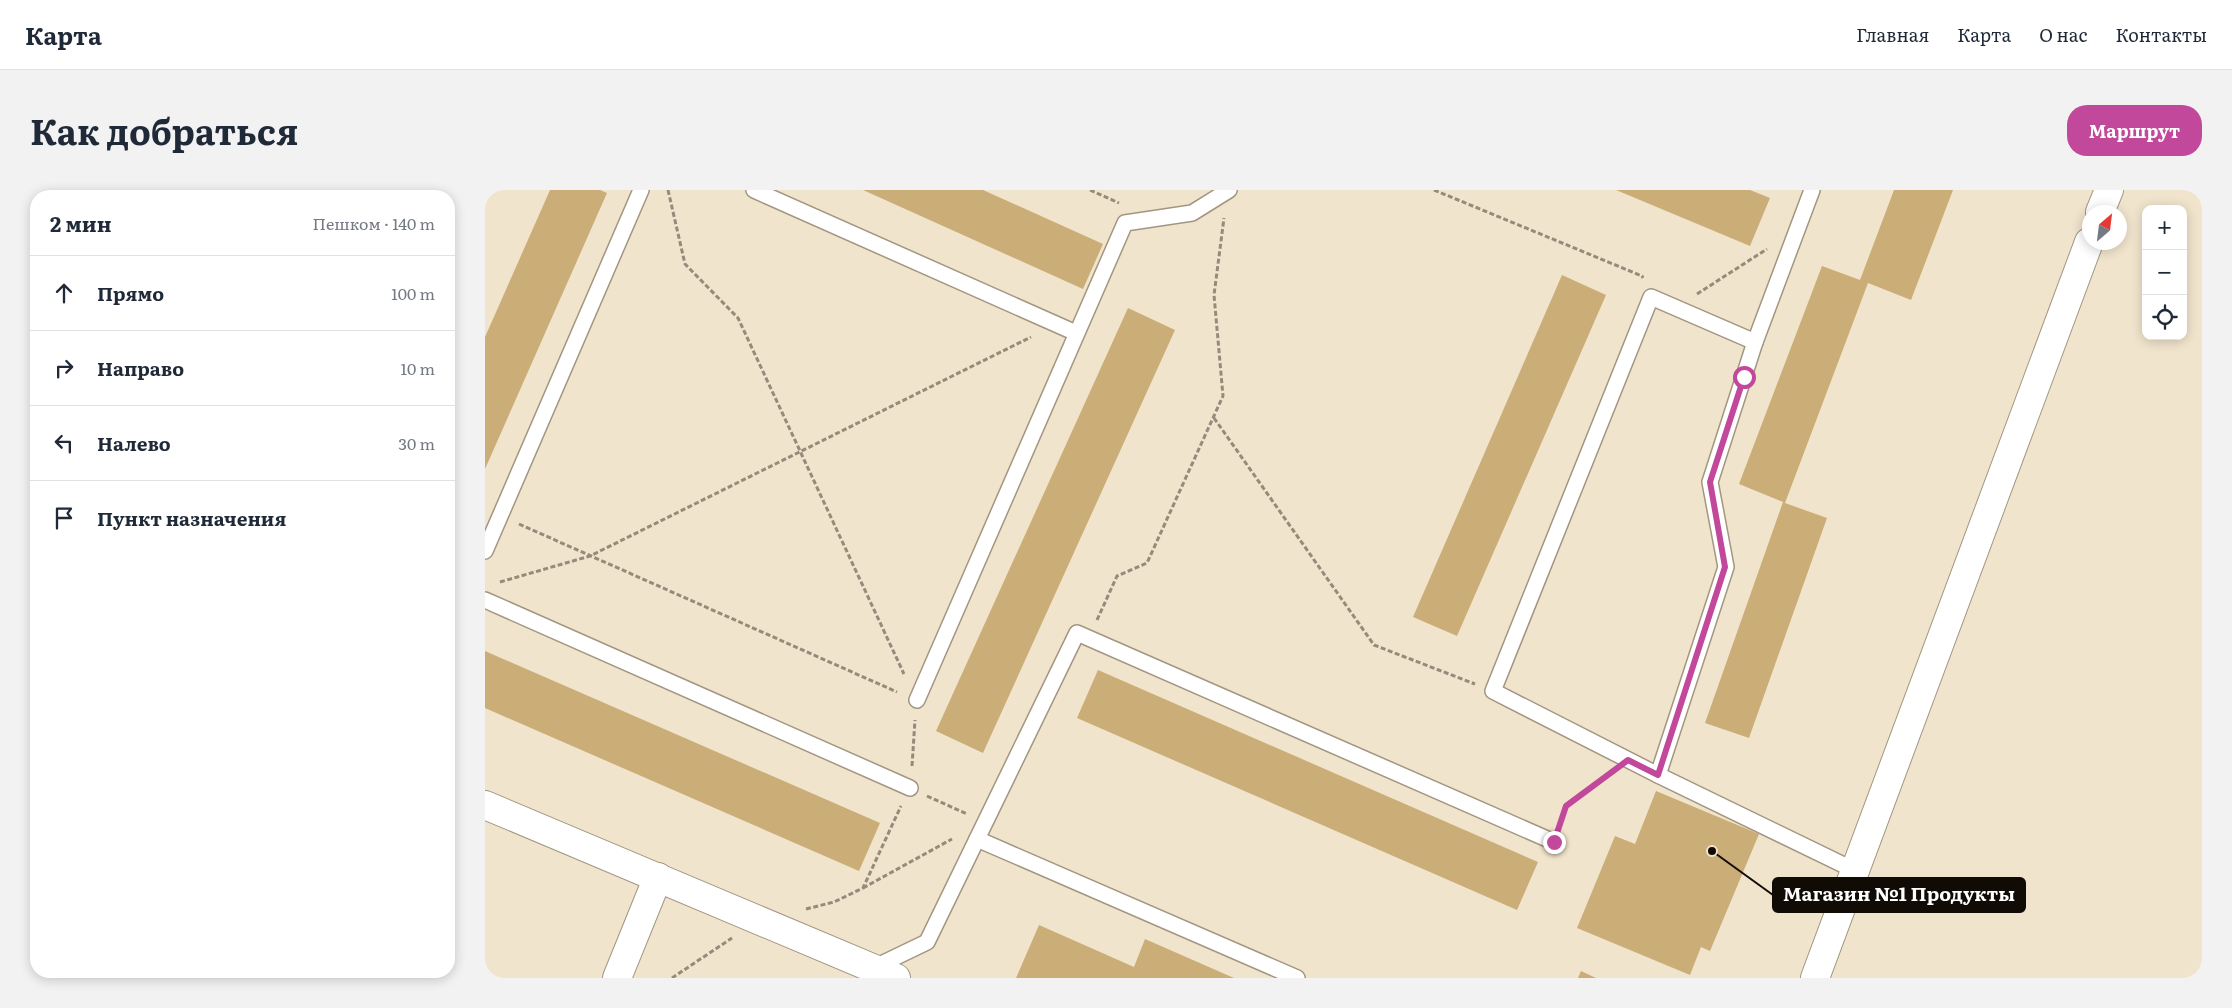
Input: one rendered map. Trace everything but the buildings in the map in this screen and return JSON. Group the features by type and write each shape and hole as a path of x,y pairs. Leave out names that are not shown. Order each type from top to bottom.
{"main road":[{"path":"2103,205 2109,190"},
{"path":"1815,978 2086,250"},
{"path":"485,804 885,973"},
{"path":"617,978 658,877"}],"lane":[{"path":"485,551 641,190"},
{"path":"754,190 1076,334"},
{"path":"1658,775 1725,567 1710,482 1755,342 1812,190"},
{"path":"917,700 1125,223 1192,213 1228,191"},
{"path":"1755,342 1651,297 1493,691 1658,775 1856,871"},
{"path":"485,600 910,788"},
{"path":"885,973 927,942 1077,632 1554,842"},
{"path":"977,838 1297,978"}],"path":[{"path":"668,190 685,264 737,318 802,451 917,700 910,788 863,888"},
{"path":"1434,190 1642,276 1651,297"},
{"path":"1090,638 1117,576 1147,563 1223,396 1214,295 1228,191"},
{"path":"1675,308 1797,229"},
{"path":"495,584 590,556 1056,324"},
{"path":"1213,417 1373,645 1493,691"},
{"path":"500,516 917,700"},
{"path":"1554,842 1566,806 1628,760"},
{"path":"910,788 985,822"},
{"path":"672,978 759,920 834,902 985,822"}],"place":[{"name":"Магазин №1 Продукты","path":"1712,851"}],"route":[{"path":"1554,842 1566,806 1628,760 1658,775 1725,567 1710,482 1744,377"}]}
